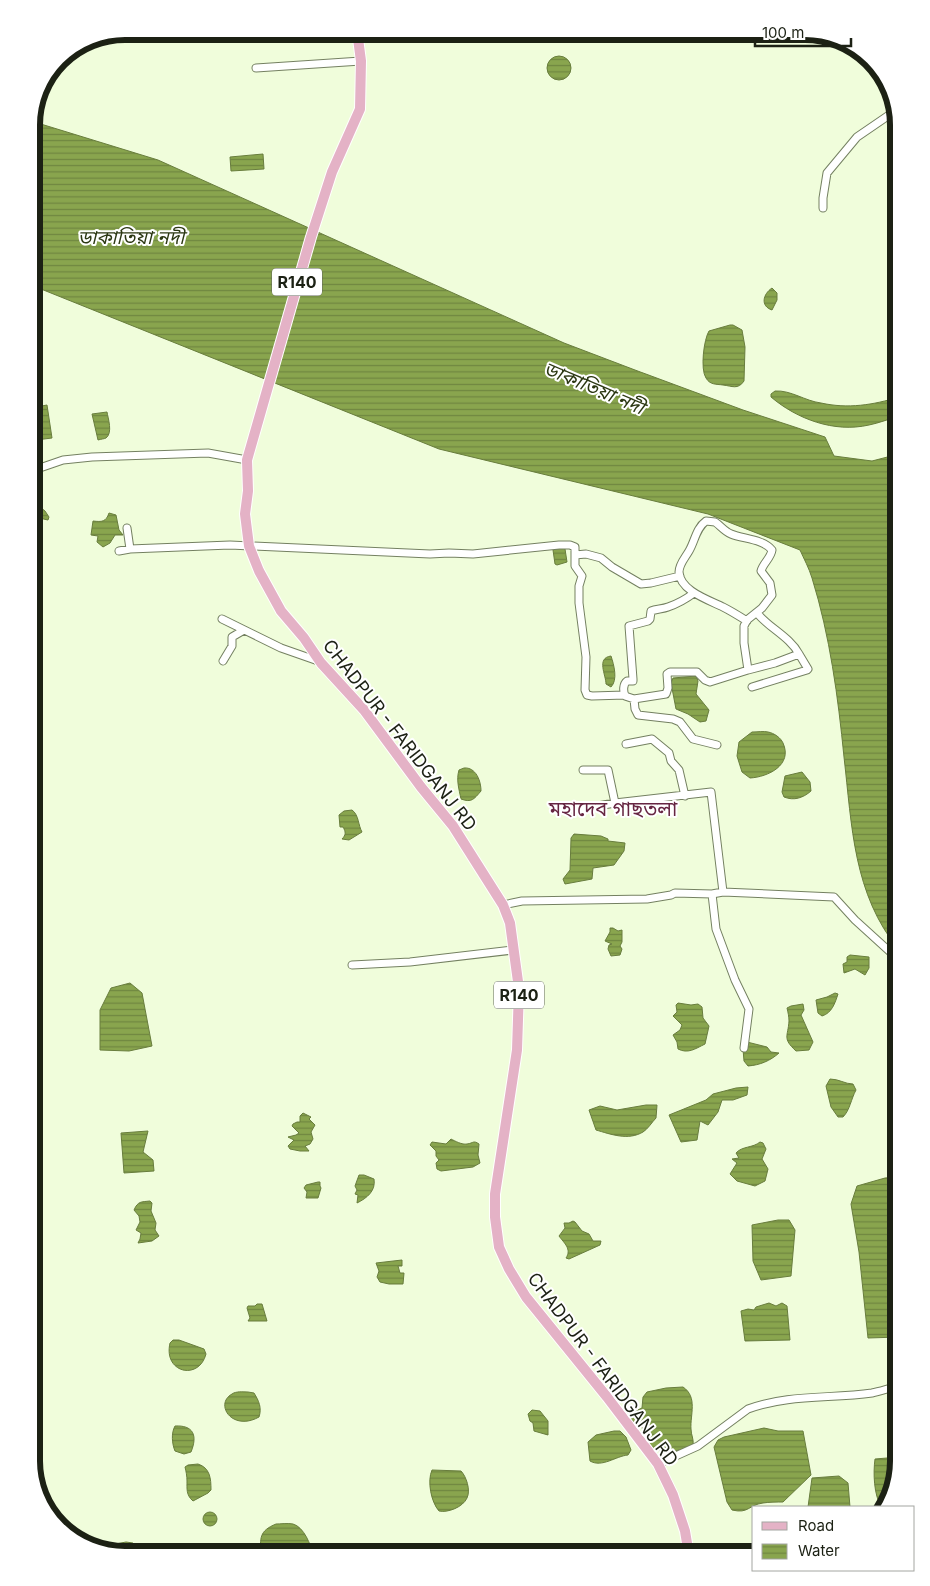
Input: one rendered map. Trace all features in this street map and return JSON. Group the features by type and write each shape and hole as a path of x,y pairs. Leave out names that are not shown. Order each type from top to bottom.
{"main road":[{"name":"R140","path":"358,40 361,61"},
{"name":"CHADPUR - FARIDGANJ RD","path":"361,61 360,109 332,172 311,237 247,460 248,492 245,514 249,546 259,572 281,611 304,638 321,663 364,710 421,787 453,826 503,905 510,923 519,989 517,1050 496,1194 495,1217 499,1247 526,1298 607,1397 658,1464 673,1495 687,1546"}],"street":[{"path":"256,68 361,61"},
{"path":"823,208 827,173 856,137 889,116"},
{"path":"40,468 63,460 92,457 208,453 247,460"},
{"path":"746,621 724,607 694,593 686,586 680,576 681,564 690,550 699,528 706,521 715,522 730,534 769,547 772,550 762,571 770,583 772,595 757,613 746,621 744,626 748,670"},
{"path":"127,528 130,549"},
{"path":"119,551 230,545 430,554 473,554 570,545 575,547 575,566 582,576 579,595 586,657 585,690 587,695 625,695 627,698 634,699 666,694 668,674 670,672 697,672 710,682 799,654"},
{"path":"575,555 586,554 600,558 641,584 680,576"},
{"path":"625,695 625,682 633,681 629,626 648,621 651,611 668,608 672,604 685,600 694,593"},
{"path":"752,687 808,669 799,654 786,639 757,613"},
{"path":"222,619 281,648 321,663"},
{"path":"223,661 232,646 232,637 244,630"},
{"path":"634,699 638,716 673,719 680,722 693,739 716,745"},
{"path":"626,744 652,739 667,751 671,761 679,770 685,796"},
{"path":"583,770 608,770 615,803"},
{"path":"574,810 615,803 711,792 723,892"},
{"path":"503,905 522,902 647,899 675,893 712,894 723,892 834,897 855,920 890,952"},
{"path":"712,894 716,929 735,980 749,1009 744,1048"},
{"path":"352,965 410,962 513,950"},
{"path":"658,1464 698,1446 748,1409 781,1401 873,1393 890,1388"}],"water":[{"path":"559,56 568,59 571,68 568,77 559,80 550,77 547,68 550,59"},
{"name":"ডাকাতিয়া নদী","path":"40,124 158,160 564,343 743,410 825,437 834,456 872,461 890,456 890,937 872,906 863,883 857,858 836,689 824,622 812,578 800,550 708,514 439,449 40,289"},
{"path":"263,154 264,169 231,171 230,157"},
{"path":"772,288 777,293 777,300 772,310 766,306 764,300"},
{"path":"730,325 742,330 745,347 744,381 735,387 709,382 703,368 704,347 709,331"},
{"path":"775,391 787,392 815,402 841,406 870,404 890,399 890,419 856,427 829,425 804,418 792,412 771,397 771,394"},
{"path":"47,405 52,438 40,440 40,406"},
{"path":"107,412 110,425 109,433 106,438 98,440 92,414"},
{"path":"40,507 49,517 48,520 40,518"},
{"path":"109,513 116,515 119,530 123,535 115,535 110,543 103,547 97,542 98,536 91,535 93,521 103,521"},
{"path":"558,547 565,549 567,562 557,565 555,564 553,550"},
{"path":"611,656 615,676 611,687 606,684 603,663 606,657"},
{"path":"696,676 698,681 696,694 709,710 706,721 700,722 676,709 671,683 673,678"},
{"path":"752,732 766,732 779,738 785,751 785,758 771,772 750,778 742,772 737,756 739,742"},
{"path":"464,768 475,772 480,783 481,791 470,800 461,799 458,777 459,770"},
{"path":"802,772 810,782 811,791 798,798 784,797 782,792 785,776"},
{"path":"352,810 356,815 362,832 349,840 342,839 345,832 343,827 340,827 339,815 344,811"},
{"path":"574,834 601,836 608,839 608,841 625,843 624,851 614,865 593,868 592,879 565,884 563,879 570,870 571,838"},
{"path":"610,928 618,931 622,930 620,946 622,949 620,955 611,956 608,949 609,945 612,944 605,941"},
{"path":"850,955 869,957 869,968 865,975 855,969 844,973 843,964 847,962 847,957"},
{"path":"130,983 142,993 152,1046 129,1051 100,1050 100,1010 111,988"},
{"path":"835,993 838,994 833,1007 822,1016 818,1013 816,1000"},
{"path":"678,1003 698,1004 702,1007 703,1018 709,1026 705,1044 691,1050 678,1049 673,1035 680,1030 682,1025 673,1016 677,1012 676,1005"},
{"path":"803,1004 804,1010 801,1015 813,1042 809,1050 796,1051 787,1040 789,1021 787,1008"},
{"path":"747,1042 767,1047 771,1052 779,1053 765,1062 748,1066 744,1061 743,1049"},
{"path":"830,1079 853,1084 856,1090 843,1117 838,1117 831,1107 826,1086"},
{"path":"748,1087 747,1095 733,1100 722,1100 718,1112 708,1125 700,1121 697,1140 681,1142 669,1115 706,1100 713,1094"},
{"path":"657,1105 656,1118 645,1131 631,1136 619,1136 596,1130 589,1110 600,1106 617,1110"},
{"path":"303,1113 311,1117 309,1119 315,1125 311,1132 313,1139 310,1144 305,1146 309,1151 290,1149 288,1146 294,1140 288,1137 299,1133 292,1126 300,1122 300,1116"},
{"path":"148,1131 143,1152 153,1160 154,1171 124,1173 121,1133"},
{"path":"451,1139 463,1144 474,1142 479,1144 478,1155 480,1163 473,1167 441,1171 437,1169 436,1163 439,1160 436,1156 436,1151 430,1145 432,1142 446,1144"},
{"path":"760,1142 763,1143 766,1149 762,1159 768,1169 765,1181 755,1186 737,1181 730,1174 737,1163 732,1159 739,1158 736,1153 738,1151"},
{"path":"359,1175 374,1179 374,1187 370,1194 357,1203 358,1195 355,1194 357,1190 355,1186"},
{"path":"890,1178 890,1337 868,1338 859,1252 851,1204 857,1186"},
{"path":"320,1182 321,1188 318,1198 306,1198 307,1192 304,1188 306,1185"},
{"path":"150,1201 152,1203 151,1211 156,1223 155,1230 159,1236 152,1241 138,1243 141,1233 136,1230 140,1222 139,1216 134,1210 140,1202"},
{"path":"789,1220 795,1230 791,1276 761,1280 753,1261 752,1225"},
{"path":"573,1221 582,1231 589,1234 593,1241 601,1241 600,1245 569,1259 566,1258 568,1255 567,1246 559,1236 565,1228 564,1223"},
{"path":"402,1260 402,1266 398,1266 400,1273 404,1273 403,1284 380,1282 377,1277 379,1271 376,1263"},
{"path":"769,1303 776,1306 782,1303 787,1306 790,1340 745,1341 741,1311 754,1310 756,1307"},
{"path":"262,1304 267,1321 248,1321 250,1318 248,1306 255,1306"},
{"path":"173,1340 179,1340 204,1349 206,1354 202,1363 190,1370 176,1367 169,1353 170,1343"},
{"path":"683,1387 688,1391 692,1401 691,1429 693,1445 676,1451 657,1450 648,1443 645,1433 640,1426 632,1421 629,1414 642,1408 643,1397 647,1392"},
{"path":"235,1392 254,1393 257,1399 260,1408 259,1417 249,1421 234,1419 226,1410 227,1398"},
{"path":"532,1410 540,1411 548,1421 548,1435 534,1431 533,1423 530,1421 528,1414"},
{"path":"175,1426 186,1427 192,1432 194,1441 191,1452 184,1454 175,1451 172,1438"},
{"path":"764,1428 778,1431 803,1431 811,1475 783,1502 758,1504 742,1511 732,1510 727,1502 714,1447 718,1440"},
{"path":"620,1431 626,1437 631,1450 628,1455 599,1463 590,1461 588,1442 596,1435"},
{"path":"890,1458 887,1483 879,1502 875,1484 875,1459"},
{"path":"198,1464 205,1468 209,1474 211,1490 193,1501 187,1492 185,1467"},
{"path":"432,1470 461,1471 465,1476 468,1495 459,1507 439,1511 436,1507 431,1491 430,1480"},
{"path":"839,1476 848,1483 850,1506 808,1506 812,1478"},
{"path":"210,1512 215,1514 217,1519 215,1524 210,1526 205,1524 203,1519 205,1514"},
{"path":"276,1524 293,1524 304,1532 310,1546 261,1546 262,1536 266,1529"},
{"path":"126,1542 133,1543 136,1546 119,1546 112,1545"}],"district":[{"name":"মহাদেব গাছতলা","path":"613,809"}]}
